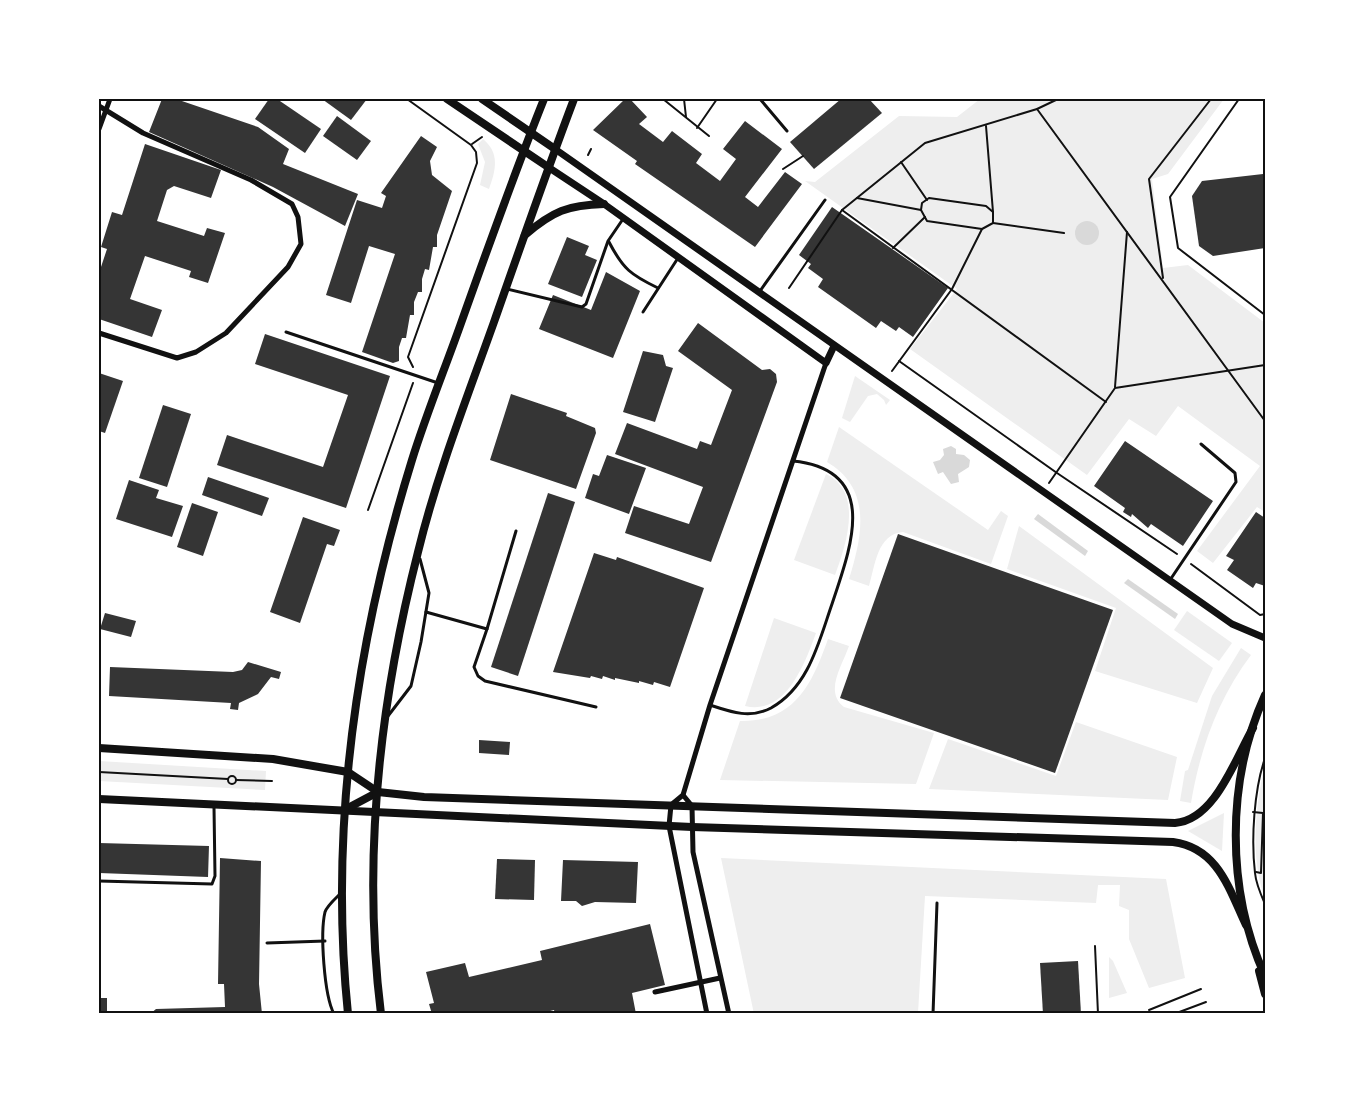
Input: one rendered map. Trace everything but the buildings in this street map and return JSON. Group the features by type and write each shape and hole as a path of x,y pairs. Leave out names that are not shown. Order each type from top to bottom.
{"main road":[{"path":"447,99 548,167"},
{"path":"482,99 555,149"},
{"path":"348,1014 343,891 348,772 364,659 386,552 413,458 523,151 544,99"},
{"path":"381,1014 375,940 376,811 386,720 399,636 418,552 442,471 574,99"},
{"path":"525,235 546,217 566,208 604,204"},
{"path":"99,748 273,759 348,772 378,792 424,797 1180,822 1199,816 1210,805 1252,728 1265,696"},
{"path":"1246,925 1238,878 1238,810 1244,760 1252,728"},
{"path":"345,810 378,792"},
{"path":"99,799 692,827 944,833 1181,843 1197,848 1217,866 1246,925 1265,976"},
{"path":"1250,936 1265,994"}],"street":[{"path":"99,129 110,99"},
{"path":"99,106 106,108 143,133 251,180 292,204 297,217 300,244 288,267 226,333 196,352 177,358 99,333"},
{"path":"555,149 1169,581 1232,624 1265,638"},
{"path":"548,167 624,218 826,363"},
{"path":"707,1014 669,826 671,806 683,795 710,705 826,363 834,346"},
{"path":"683,795 692,806 693,852 729,1014"},
{"path":"655,992 720,978"}],"lane":[{"path":"760,99 788,132"},
{"path":"759,293 825,200"},
{"path":"506,289 582,307 586,304 608,241 624,218"},
{"path":"608,241 629,273 658,288"},
{"path":"643,312 679,257"},
{"path":"286,332 440,383"},
{"path":"1169,581 1236,482 1235,473 1201,444"},
{"path":"710,705 742,715 759,713 781,701 799,684 818,641 850,550 854,520 845,487 829,469 815,463 793,461"},
{"path":"516,531 474,667 478,676 485,681 596,707"},
{"path":"386,720 411,686 426,612 429,593 418,552"},
{"path":"426,612 487,629"},
{"path":"99,881 212,884 215,876 214,805"},
{"path":"334,1014 325,980 325,910 343,891"},
{"path":"933,1014 937,903"},
{"path":"267,943 325,941"}],"path":[{"path":"368,510 416,375 408,357 476,172 476,152 471,145 407,99"},
{"path":"663,99 709,136"},
{"path":"684,99 686,118"},
{"path":"697,128 717,99"},
{"path":"789,288 842,210 925,143 1037,109 1058,99"},
{"path":"1163,281 1149,179 1211,99"},
{"path":"1239,99 1170,197 1178,249 1265,315"},
{"path":"1037,109 1265,421"},
{"path":"986,125 993,223"},
{"path":"471,145 482,137"},
{"path":"588,155 591,149"},
{"path":"783,169 803,156"},
{"path":"901,162 927,200"},
{"path":"857,198 921,210"},
{"path":"993,212 987,206 939,198 922,203 921,210 927,221 944,225 982,229 993,223 1064,233"},
{"path":"842,210 1106,402"},
{"path":"893,248 925,217"},
{"path":"892,371 952,289 982,229"},
{"path":"1042,493 1115,388 1127,232"},
{"path":"899,361 1056,473 1185,560 1260,615 1265,614"},
{"path":"1115,388 1265,365"},
{"path":"1265,758 1258,783 1255,812 1254,872 1265,904"},
{"path":"99,772 228,779 231,783 236,780 272,782"},
{"path":"1254,872 1261,873 1263,837 1263,813 1255,812"},
{"path":"1095,946 1098,1014"},
{"path":"1149,1010 1201,989"},
{"path":"1174,1014 1206,1002"}],"shaded area":[{"path":"980,99 1224,99 1168,174 1152,179 1163,268 1188,265 1265,323 1265,512 1257,507 1213,563 1197,551 1260,466 1178,406 1156,436 1129,419 1087,475 910,349 957,289 805,181 815,182 899,116 957,117"},
{"path":"483,139 492,150 495,162 489,189 480,185 485,162 478,144"},
{"path":"1087,221 1095,225 1099,233 1095,241 1087,245 1079,241 1075,233 1079,225"},
{"path":"855,376 890,400 886,405 877,394 868,396 850,422 842,418"},
{"path":"839,427 988,530 1001,511 1008,516 991,564 903,532 894,534 882,545 869,586 849,579 858,547 860,515 858,500 852,486 842,473 827,462"},
{"path":"951,446 956,449 956,454 964,455 970,460 969,467 958,474 959,482 951,484 943,472 938,474 933,462 940,460 944,455 943,449"},
{"path":"826,474 838,482 845,493 848,506 847,535 835,575 794,560"},
{"path":"1038,514 1088,551 1085,556 1034,519"},
{"path":"1019,526 1213,668 1197,703 1095,671 1116,608 1007,569"},
{"path":"1128,579 1178,614 1175,619 1124,583"},
{"path":"1187,611 1232,643 1219,661 1174,630"},
{"path":"774,618 816,633 800,672 783,695 772,703 759,707 745,706"},
{"path":"828,639 849,646 835,686 838,701 844,707 934,733 916,784 720,780 740,721 759,720 775,715 799,697 815,671"},
{"path":"1241,648 1251,655 1229,689 1212,725 1205,744 1191,803 1180,801 1185,771 1188,770 1212,696"},
{"path":"1076,722 1177,757 1168,800 929,789 948,739 1056,776"},
{"path":"99,761 266,771 265,790 99,781"},
{"path":"1265,765 1265,899 1257,867 1256,832"},
{"path":"1224,813 1222,851 1188,831"},
{"path":"721,858 1166,879 1185,978 1149,988 1129,939 1129,910 1119,906 1120,885 1098,885 1096,903 925,896 918,1013 754,1014"},
{"path":"1109,957 1127,993 1109,998"}]}
